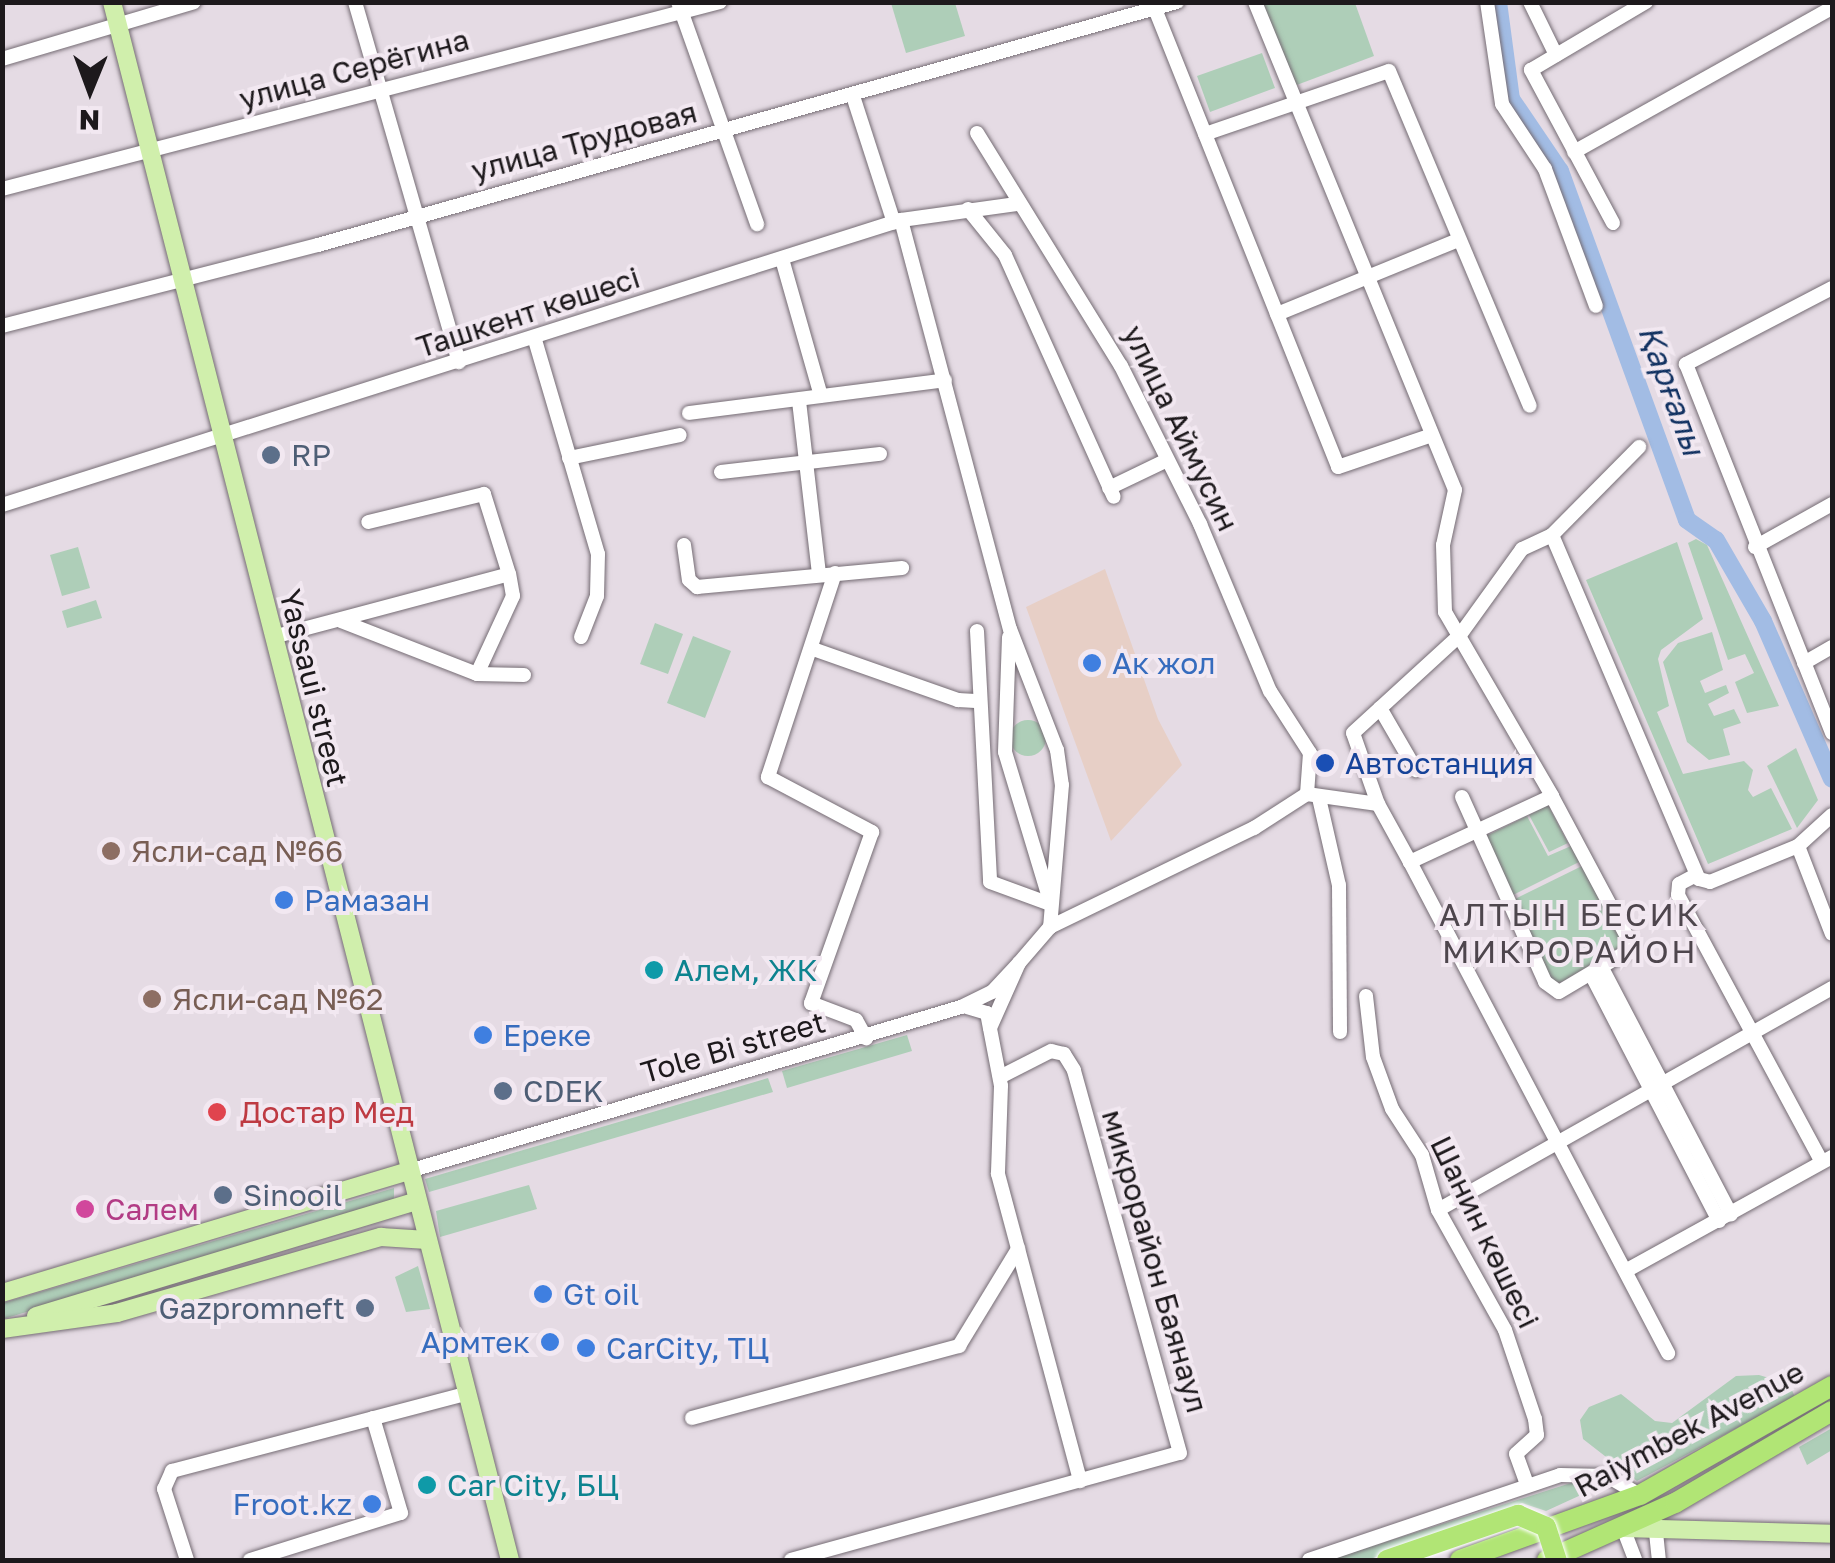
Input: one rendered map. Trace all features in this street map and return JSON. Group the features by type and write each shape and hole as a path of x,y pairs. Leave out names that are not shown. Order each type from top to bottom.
{"highway":[{"name":"Raiymbek Avenue","path":"1460,1560 1640,1495 1832,1386"},
{"name":"Raiymbek Avenue","path":"1547,1560 1622,1528 1655,1521 1832,1411"},
{"path":"1387,1560 1518,1515 1546,1527 1557,1560"}],"main road":[{"name":"Yassaui street","path":"112,2 510,1560"},
{"name":"Tole Bi street","path":"2,1293 409,1171"},
{"path":"2,1328 416,1201"},
{"path":"2,1328 116,1313 381,1237 427,1240"},
{"path":"1655,1521 1832,1534"}],"street":[{"path":"2,59 194,2"},
{"path":"355,2 460,362"},
{"name":"улица Серёгина","path":"2,189 152,154 679,8 720,2"},
{"name":"улица Трудовая","path":"2,326 853,96 1177,2"},
{"path":"1255,2 1455,490 1443,545 1445,612 1632,944 1627,956 1563,992 1547,985 1475,836 1462,797"},
{"path":"1487,2 1502,104 1545,169 1596,306"},
{"path":"1530,2 1556,55"},
{"path":"1613,223 1531,70 1646,2"},
{"path":"679,8 757,224"},
{"path":"1574,152 1832,8"},
{"path":"1156,9 1338,467 1432,435"},
{"path":"1205,134 1295,100 1389,72 1530,406"},
{"path":"853,96 897,222 944,380 1010,629 1056,750 1062,785 1050,928"},
{"name":"улица Аймусин","path":"977,133 1017,204 1091,311 1200,524 1270,690 1310,754 1313,796 1339,885 1340,1032"},
{"name":"Ташкент көшесі","path":"3,504 534,340 897,222 1017,204"},
{"path":"968,209 1005,255 1111,492 1165,461"},
{"path":"1277,314 1458,240"},
{"path":"782,259 821,396"},
{"path":"1832,288 1686,364 1755,547 1832,733"},
{"path":"534,340 600,568 581,637"},
{"path":"689,413 944,380"},
{"path":"798,401 827,574 813,649 768,777 872,832 810,1003 856,1020 866,1038"},
{"path":"569,458 680,436"},
{"path":"1639,447 1552,535 1514,558 1491,599 1460,635 1351,738 1378,804 1413,861 1629,1268 1668,1353"},
{"path":"720,472 880,454"},
{"path":"368,522 484,494 513,596 477,674"},
{"path":"1755,547 1832,504"},
{"path":"1552,535 1696,875 1710,882 1798,846 1832,815"},
{"path":"684,545 689,580 697,588 902,568"},
{"path":"273,637 508,574"},
{"path":"340,620 477,674 524,675"},
{"path":"1010,629 1005,752 1050,904"},
{"path":"978,630 990,882 1050,904"},
{"path":"1804,662 1832,647"},
{"path":"813,649 958,700 980,701"},
{"path":"1380,708 1416,770"},
{"path":"987,1032 1019,963 1050,928 1313,796 1378,804"},
{"path":"1413,861 1475,836 1548,798"},
{"path":"1798,846 1832,934"},
{"path":"1629,1268 1827,1159 1678,896 1680,883 1696,875"},
{"name":"Tole Bi street","path":"409,1171 961,1007 992,992 1019,963"},
{"path":"1598,973 1725,1218"},
{"path":"1438,1210 1832,988"},
{"name":"Шанин көшесі","path":"1366,996 1372,1056 1392,1109 1422,1155 1438,1210 1505,1330 1535,1418 1537,1435 1516,1454 1527,1485"},
{"path":"961,1007 987,1013 987,1032 1000,1077 998,1174 1080,1481"},
{"name":"микрорайон Баянаул","path":"791,1560 1180,1453 1074,1070 1064,1054 1051,1051 1000,1077"},
{"path":"692,1418 959,1346 1018,1250"},
{"path":"187,1560 164,1489 172,1472 466,1394"},
{"path":"250,1560 401,1512 373,1418"},
{"path":"1309,1560 1527,1485 1582,1472 1640,1495"},
{"path":"1655,1521 1656,1560"},
{"path":"1622,1528 1635,1560"}],"shaded area":[{"name":"Ак жол","path":"1105,569 1158,719 1182,765 1111,841 1026,607"}],"green space":[{"path":"891,3 955,3 965,36 906,53"},
{"path":"1261,3 1355,3 1374,56 1294,86"},
{"path":"1262,53 1275,88 1210,112 1197,76"},
{"path":"1696,539 1707,545 1779,706 1747,713 1735,682 1754,673 1745,654 1728,660 1688,543"},
{"path":"1677,542 1703,619 1661,650 1658,659 1669,706 1657,712 1683,774 1744,761 1753,770 1748,790 1753,797 1771,788 1792,829 1708,864 1586,580"},
{"path":"78,547 90,588 62,596 50,555"},
{"path":"96,600 102,618 67,628 62,611"},
{"path":"655,623 683,634 668,674 640,664"},
{"path":"1712,632 1723,670 1700,681 1705,693 1726,685 1729,693 1708,704 1714,716 1734,709 1741,723 1723,729 1730,755 1709,760 1687,742 1663,662 1678,643"},
{"path":"693,636 731,651 705,718 667,703"},
{"path":"1028,720 1041,725 1046,738 1041,751 1028,756 1015,751 1010,738 1015,725"},
{"path":"1796,748 1818,800 1797,828 1767,766"},
{"path":"1548,805 1568,843 1549,852 1529,815"},
{"path":"1527,816 1548,856 1571,846 1579,862 1511,896 1484,837"},
{"path":"1584,865 1623,945 1560,983 1544,978 1509,902"},
{"path":"907,1035 912,1051 787,1088 782,1071"},
{"path":"768,1078 773,1092 429,1192 425,1179"},
{"path":"529,1185 537,1209 440,1237 436,1211"},
{"path":"394,1188 394,1203 3,1319 3,1303"},
{"path":"418,1266 430,1309 406,1312 395,1277"},
{"path":"1759,1375 1789,1384 1795,1397 1637,1481 1583,1439 1580,1420 1589,1407 1621,1394 1655,1421 1672,1423 1736,1376"},
{"path":"1832,1428 1832,1450 1807,1465 1799,1447"},
{"path":"1577,1481 1605,1484 1546,1511 1522,1503 1368,1560 1329,1560"}],"waterway":[{"name":"Қарғалы","path":"1498,2 1511,99 1560,171 1687,520 1716,540 1763,621 1832,779"}],"place":[{"name":"RP","path":"271,455"},
{"name":"Ак жол","path":"1092,663"},
{"name":"Автостанция","path":"1325,763"},
{"name":"Ясли-сад №66","path":"111,851"},
{"name":"Рамазан","path":"284,900"},
{"name":"Алем, ЖК","path":"654,970"},
{"name":"Ясли-сад №62","path":"152,999"},
{"name":"Ереке","path":"483,1035"},
{"name":"CDEK","path":"503,1091"},
{"name":"Достар Мед","path":"217,1112"},
{"name":"Sinooil","path":"223,1195"},
{"name":"Салем","path":"85,1209"},
{"name":"Gt oil","path":"543,1294"},
{"name":"Gazpromneft","path":"365,1308"},
{"name":"Армтек","path":"550,1342"},
{"name":"CarCity, ТЦ","path":"586,1348"},
{"name":"Car City, БЦ","path":"427,1485"},
{"name":"Froot.kz","path":"372,1504"}],"district":[{"name":"АЛТЫН БЕСИК МИКРОРАЙОН","path":"1570,934"}]}
